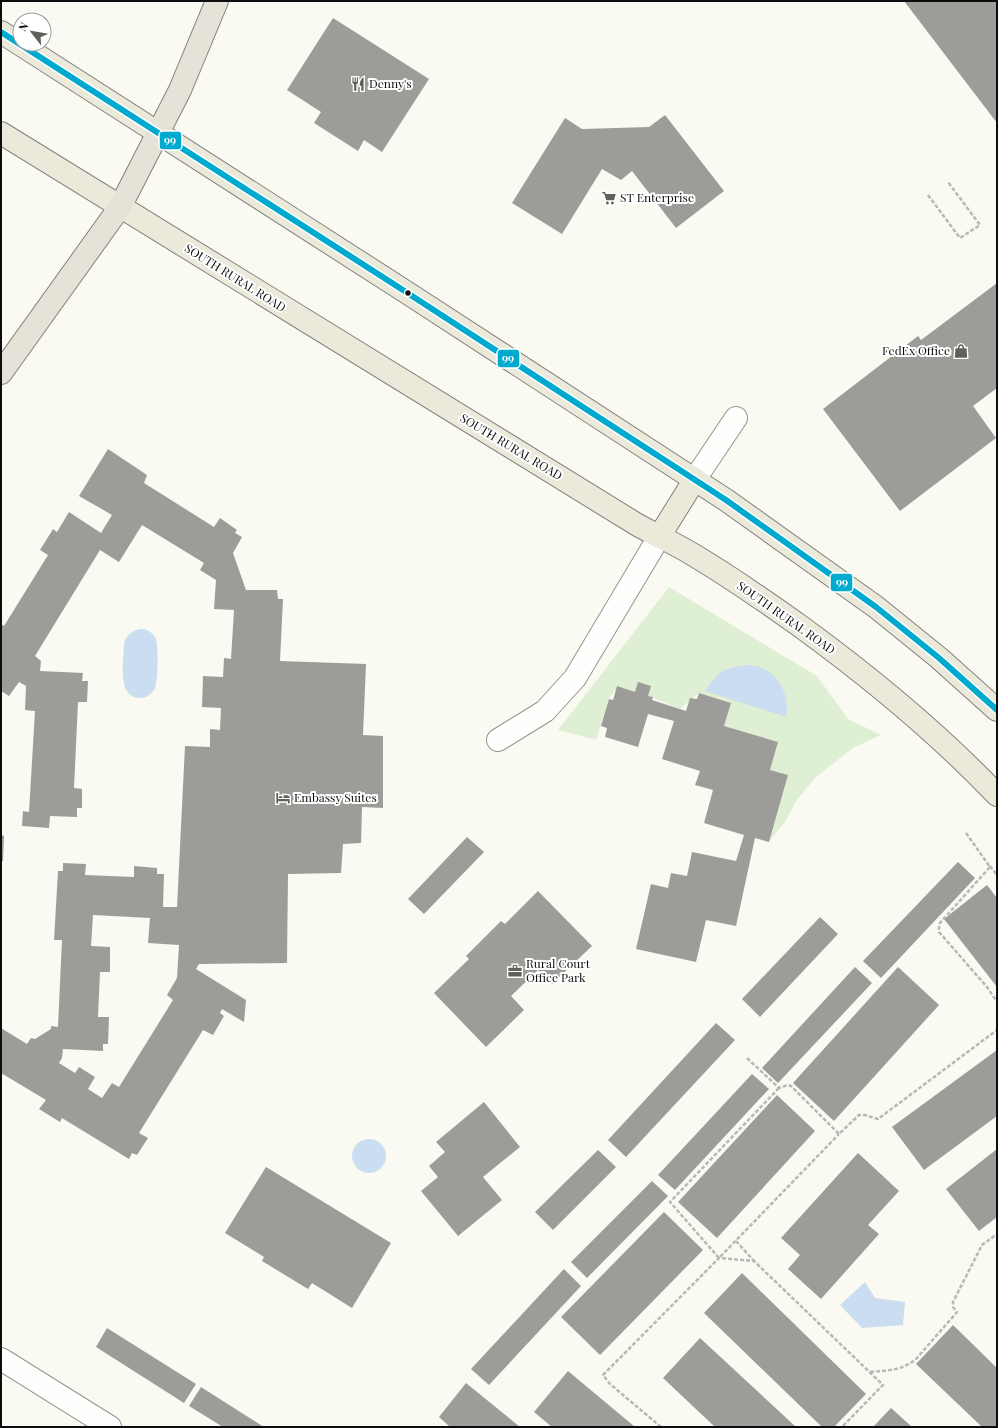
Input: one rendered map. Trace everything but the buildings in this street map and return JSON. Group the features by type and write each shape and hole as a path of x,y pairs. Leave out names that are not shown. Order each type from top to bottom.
{"highway":[{"path":"1,373 120,207 180,90 217,1"}],"main road":[{"path":"1,32 695,479 876,607 940,658 997,710"},
{"name":"SOUTH RURAL ROAD","path":"6,136 659,537 692,554 772,606 880,686 965,761 997,795"},
{"path":"659,537 695,479"}],"street":[{"path":"695,479 736,418"},
{"path":"498,740 545,711 575,678 659,537"},
{"path":"1,1359 110,1427"}],"path":[{"path":"928,195 960,238 980,225 948,182"},
{"path":"966,833 997,875"},
{"path":"986,862 990,866 938,924 939,932 987,988 997,1002"},
{"path":"661,1427 610,1384 603,1375 736,1241 839,1134 859,1116 865,1115 878,1119 997,1030"},
{"path":"747,1058 779,1088"},
{"path":"754,1261 719,1258 670,1202 779,1088 788,1085 791,1086 839,1134"},
{"path":"869,1372 900,1369 910,1364 917,1358 957,1312 953,1307 954,1302 982,1245 997,1234"},
{"path":"736,1241 754,1261 883,1385 842,1427"}],"green space":[{"path":"669,587 817,676 848,719 881,735 853,748 816,777 796,801 785,822 769,842 788,775 770,770 778,742 724,726 731,703 699,693 680,709 648,696 617,687 609,699 596,740 558,730"}],"water":[{"path":"144,629 152,633 155,637 158,662 155,688 149,695 140,698 132,696 127,692 124,685 123,667 125,640 132,632"},
{"path":"747,665 760,667 773,675 778,681 785,694 787,709 786,717 705,691 717,675 733,667"},
{"path":"366,1139 372,1139 381,1144 385,1150 385,1162 381,1168 372,1173 366,1173 357,1168 352,1159 352,1153 357,1144"},
{"path":"865,1282 875,1298 905,1302 903,1325 862,1328 840,1305"}],"transit line":[{"name":"99","path":"1,32 406,292 726,500 876,607 939,658 997,710"}],"place":[{"name":"Denny's","path":"358,84"},
{"name":"ST Enterprise","path":"609,198"},
{"name":"FedEx Office","path":"961,351"},
{"name":"Embassy Suites","path":"283,798"},
{"name":"Rural Court Office Park","path":"515,971"}]}
